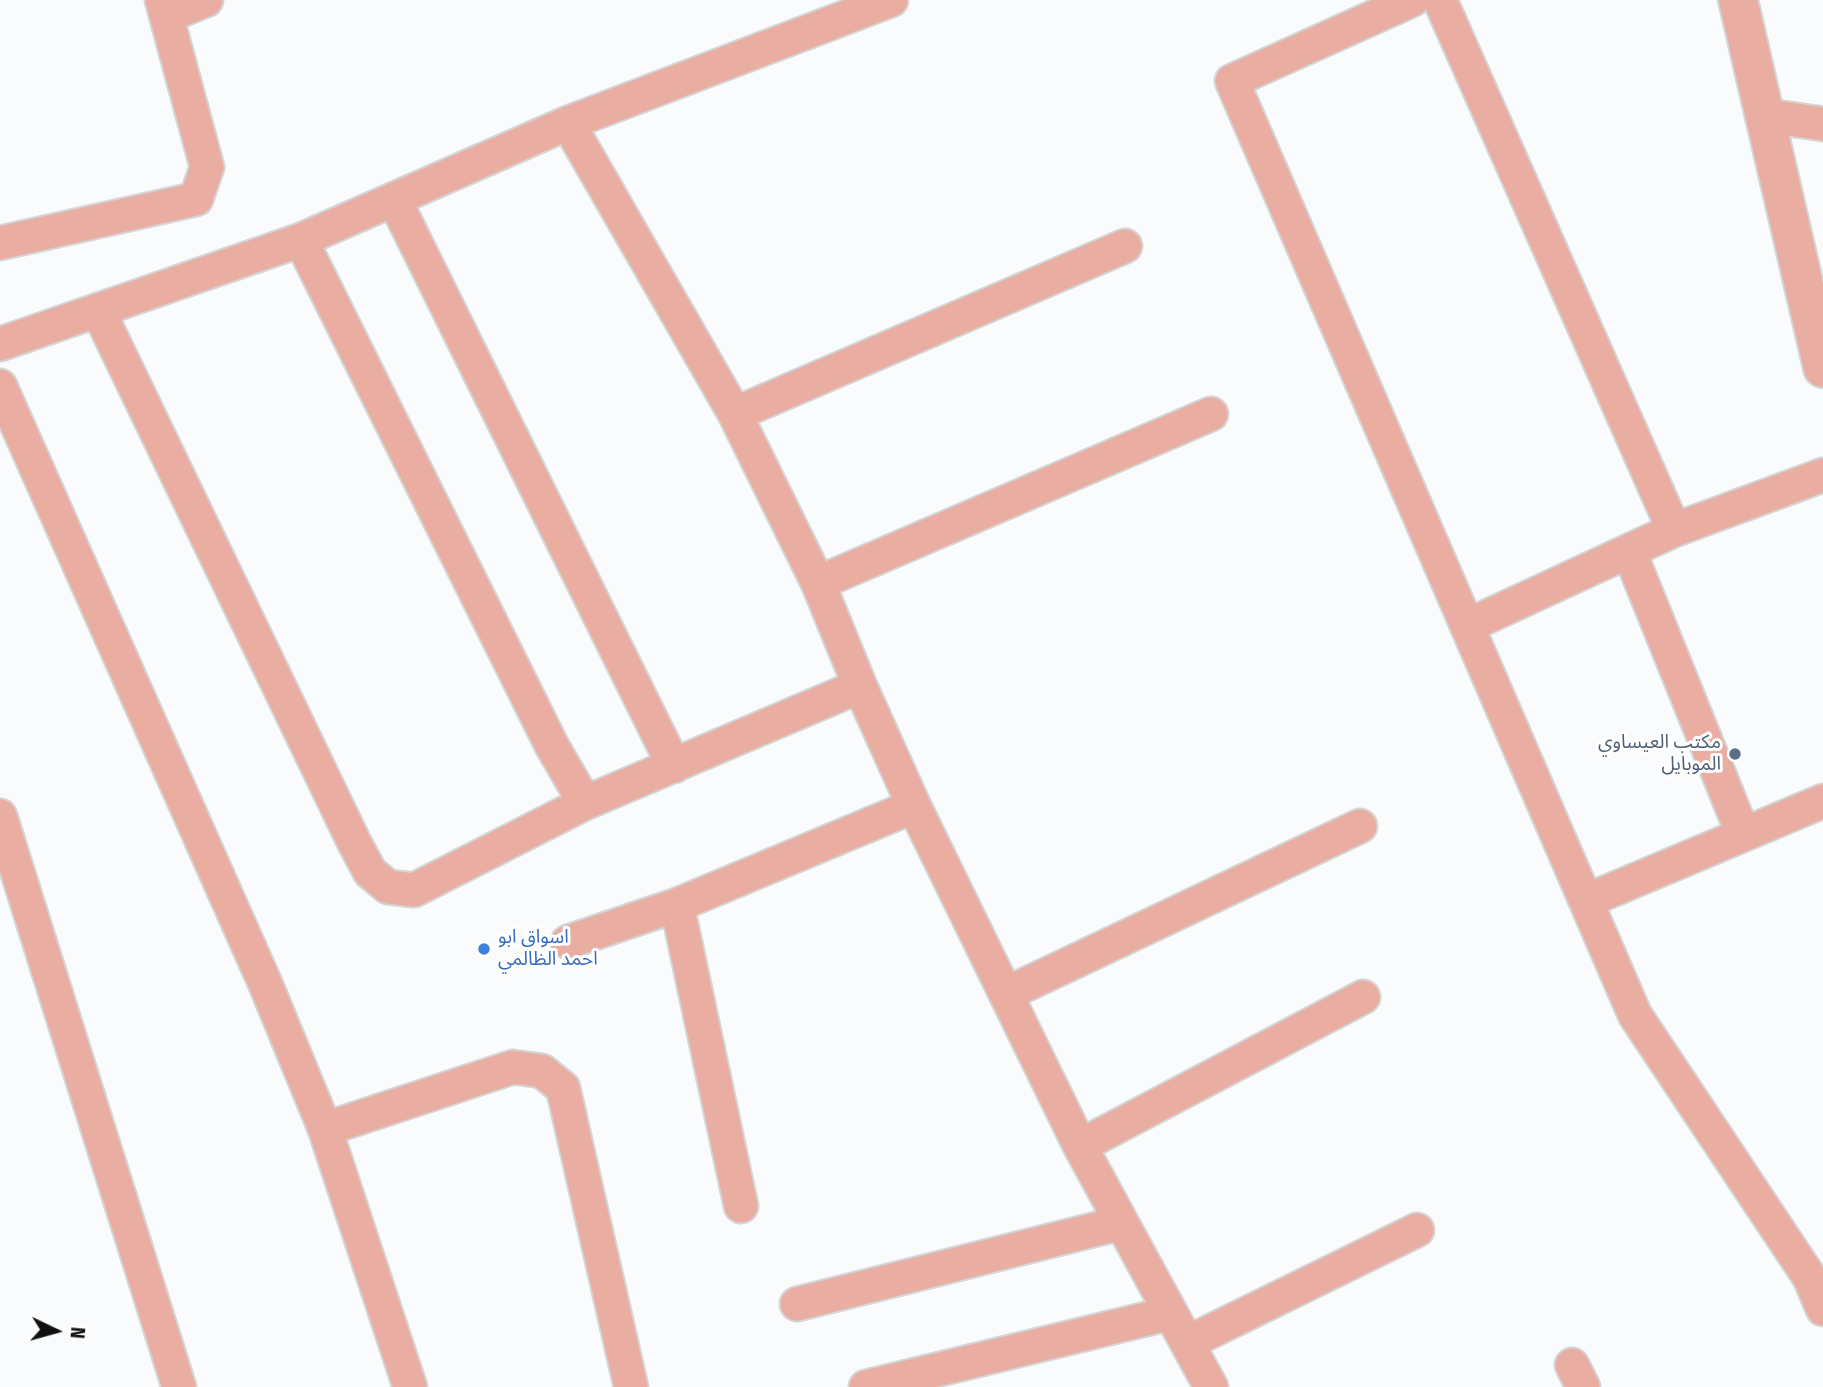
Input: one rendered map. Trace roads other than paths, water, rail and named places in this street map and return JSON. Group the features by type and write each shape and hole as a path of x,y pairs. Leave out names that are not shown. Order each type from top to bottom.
{"street":[{"path":"0,243 196,199 207,167 165,8 206,0"},
{"path":"0,344 301,240 568,122 891,0"},
{"path":"1412,0 1232,81 1635,1015 1816,1275 1823,1309"},
{"path":"1440,0 1674,530"},
{"path":"1738,0 1762,115 1823,364"},
{"path":"1762,115 1823,124"},
{"path":"568,122 735,414 818,583 860,687 914,806 1080,1146 1211,1387"},
{"path":"394,199 674,766"},
{"path":"301,240 552,746 585,803"},
{"path":"735,414 1125,246"},
{"path":"98,310 370,872 388,887 414,890 585,803 860,687"},
{"path":"0,386 265,983 324,1129 410,1387"},
{"path":"818,583 1211,414"},
{"path":"1466,626 1674,530 1823,475"},
{"path":"1629,551 1743,834"},
{"path":"1586,901 1823,801"},
{"path":"568,942 677,905 914,806"},
{"path":"0,816 179,1387"},
{"path":"1006,994 1360,825"},
{"path":"677,905 741,1206"},
{"path":"1080,1146 1363,998"},
{"path":"324,1129 513,1067 542,1071 563,1088 631,1387"},
{"path":"797,1304 1121,1223"},
{"path":"1187,1343 1417,1230"},
{"path":"866,1387 1171,1313"}],"place":[{"name":"مكتب العيساوي الموبايل","path":"1735,754"},
{"name":"اسواق ابو احمد الظالمي","path":"484,949"}]}
